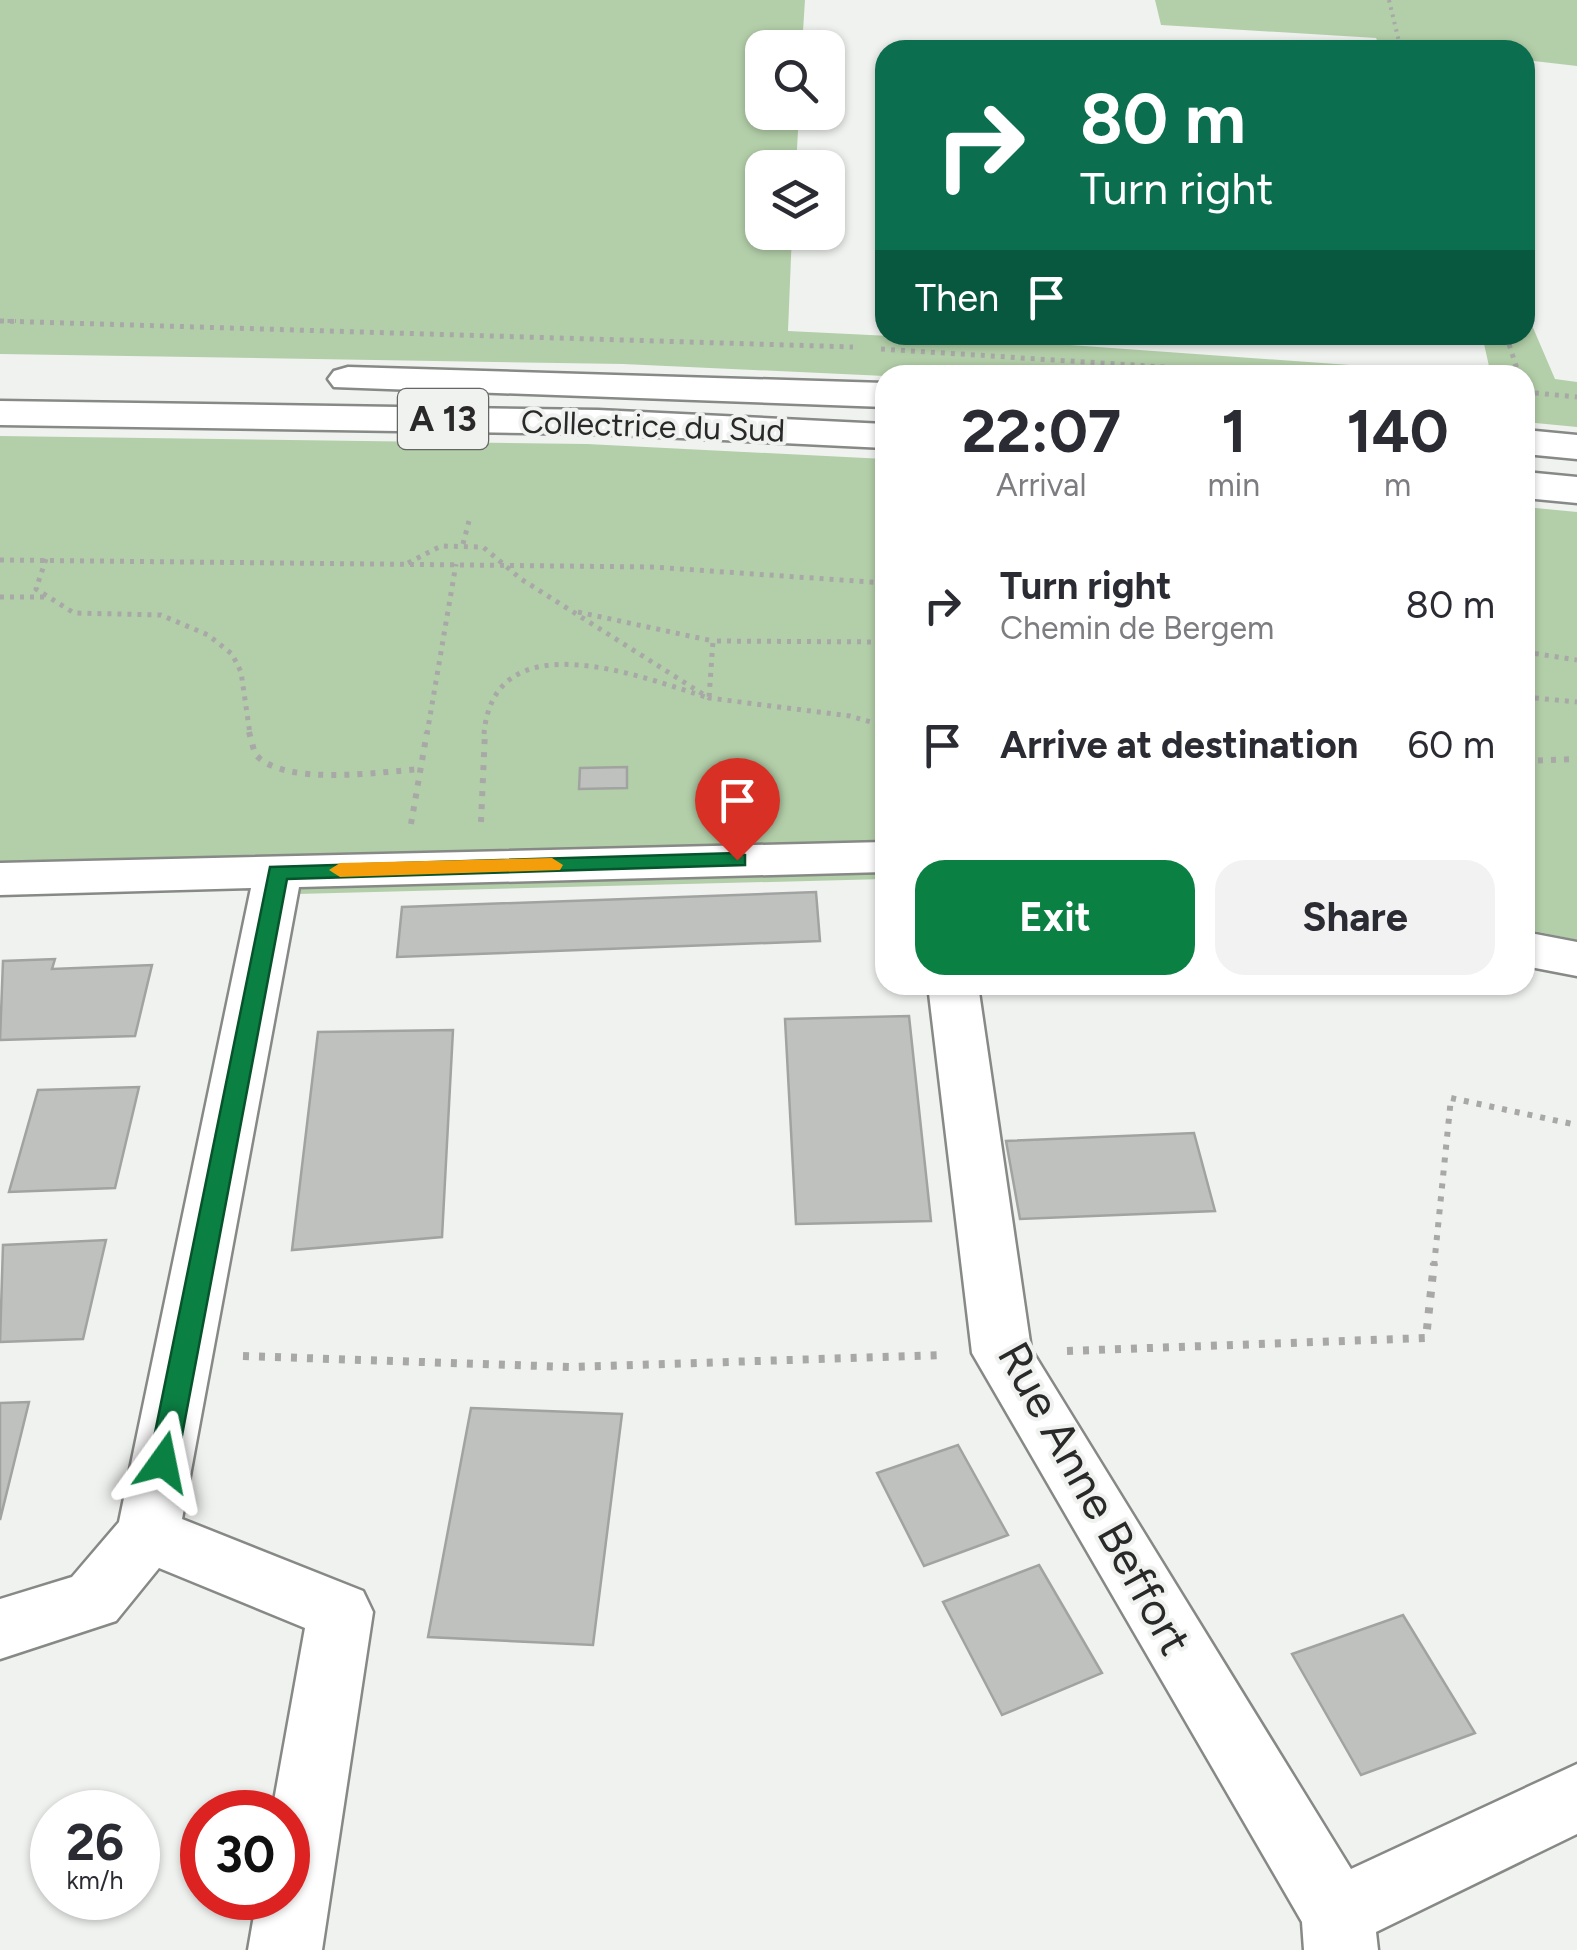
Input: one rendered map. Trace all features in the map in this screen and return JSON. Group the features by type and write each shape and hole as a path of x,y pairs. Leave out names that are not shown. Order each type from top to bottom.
{"highway":[{"name":"Collectrice du Sud","path":"306,378 604,383 875,395"},
{"name":"Collectrice du Sud","path":"0,414 579,422 875,436"},
{"path":"1535,443 1577,447"},
{"path":"1535,486 1577,490"}],"street":[{"path":"0,878 875,856"},
{"path":"0,1629 92,1600 148,1534 278,872"},
{"path":"1535,951 1577,960"},
{"name":"Rue Anne Beffort","path":"953,995 1002,1353 1339,1931"},
{"path":"148,1534 340,1612 284,1950"},
{"path":"1339,1931 1577,1798"}],"path":[{"path":"1390,0 1399,40"},
{"path":"1535,393 1577,396"},
{"path":"463,544 469,521"},
{"path":"408,563 431,549 463,544 483,547 497,555 501,564 709,698"},
{"path":"0,560 652,567 875,582"},
{"path":"46,560 36,589 72,614 182,620 208,634 236,660 250,694 249,744 259,760 288,770 330,773 420,769"},
{"path":"403,868 456,564"},
{"path":"0,597 47,596"},
{"path":"573,611 714,641 875,642"},
{"path":"709,698 714,641"},
{"path":"1535,654 1577,660"},
{"path":"478,866 490,698 510,674 554,664 602,667 709,698 850,716 875,723"},
{"path":"1535,697 1577,702"},
{"path":"1535,761 1577,759"}],"green space":[{"path":"0,0 805,0 803,30 745,30 745,130 798,130 797,150 745,150 745,250 791,250 788,331 875,335 875,345 1070,345 1349,365 875,365 875,376 623,364 0,354"},
{"path":"1155,0 1577,0 1577,66 1535,61 1535,40 1377,40 1161,25"},
{"path":"1535,332 1555,379 1577,382 1577,427 1535,423 1535,365 1489,365 1484,345 1535,345"},
{"path":"0,436 587,444 875,458 875,879 297,894 277,873 0,879"},
{"path":"1535,508 1577,512 1577,940 1535,931"}],"building":[{"path":"627,767 627,788 579,789 580,768"},
{"path":"816,892 820,941 397,957 402,907"},
{"path":"55,959 52,969 152,965 135,1036 0,1040 3,961"},
{"path":"909,1016 931,1221 796,1224 785,1019"},
{"path":"453,1030 442,1237 292,1250 318,1032"},
{"path":"139,1087 115,1188 9,1192 38,1090"},
{"path":"1194,1133 1215,1211 1020,1219 1006,1141"},
{"path":"106,1240 83,1339 0,1342 3,1245"},
{"path":"29,1402 0,1520 0,1403"},
{"path":"471,1408 622,1414 593,1645 428,1637"},
{"path":"958,1445 1008,1535 924,1566 877,1473"},
{"path":"1039,1565 1102,1673 1002,1715 943,1602"},
{"path":"1403,1615 1475,1733 1361,1775 1292,1654"}],"slow traffic":[{"path":"340,870 552,865"}],"route":[{"path":"163,1462 278,872 737,860"}]}
